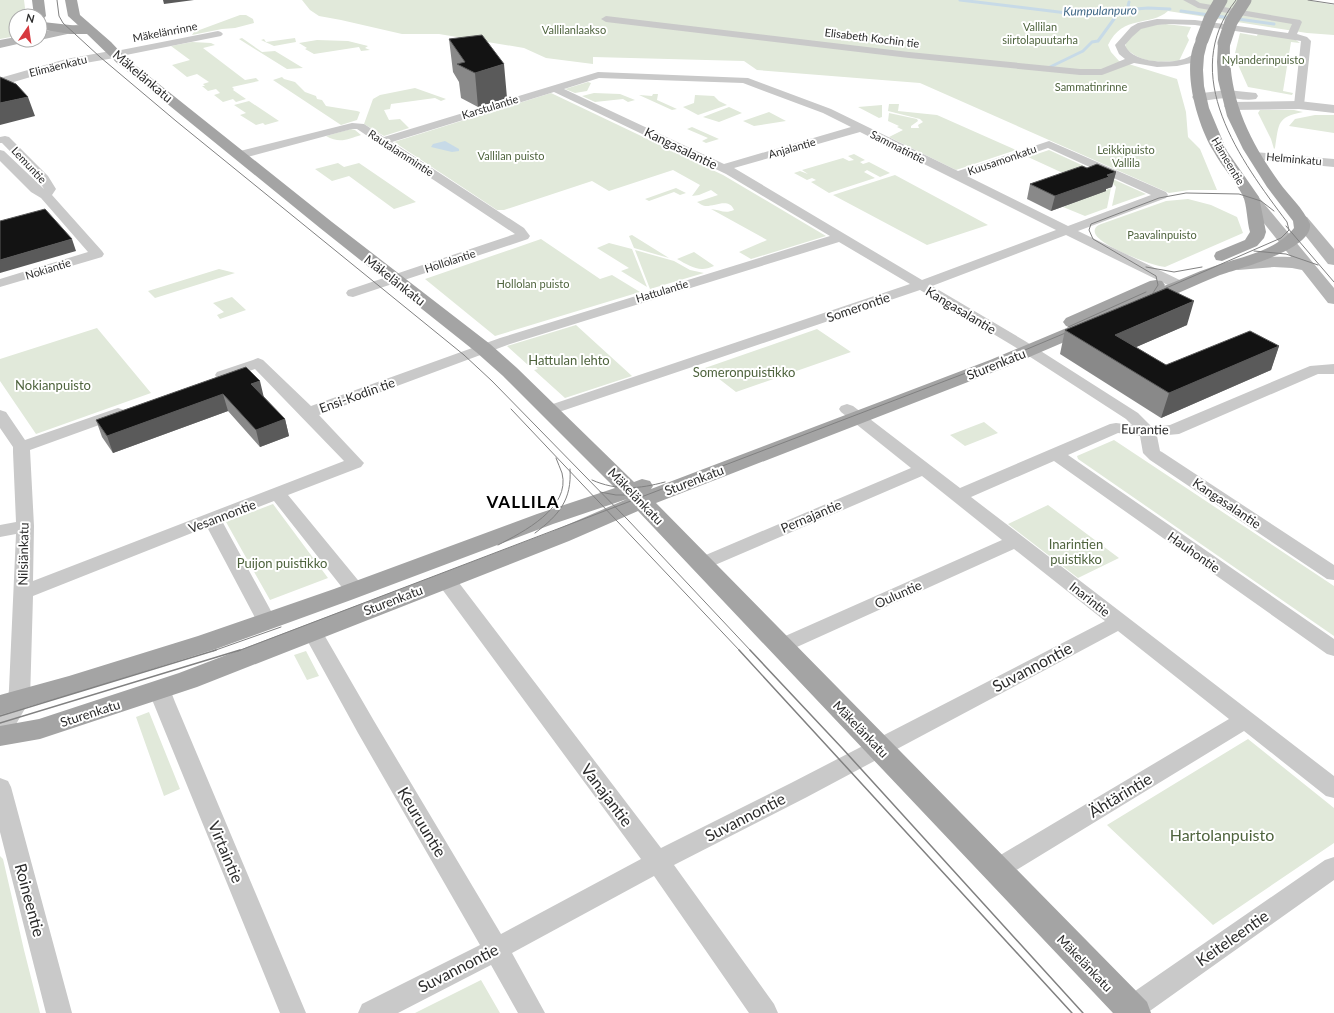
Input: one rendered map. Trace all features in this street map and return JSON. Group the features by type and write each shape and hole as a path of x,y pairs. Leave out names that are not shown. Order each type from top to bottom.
{"main road":[{"name":"Mäkelänkatu","path":"71,0 74,16 121,60 395,280 483,348 550,410 636,496 1133,1011"},
{"name":"Hämeentie","path":"1221,0 1210,19 1198,56 1197,86 1208,127 1220,151 1251,197 1334,299"},
{"name":"Hämeentie","path":"1245,0 1231,22 1224,43 1223,69 1229,100 1240,129 1270,182 1334,260"},
{"path":"48,27 70,30 88,28"},
{"name":"Sturenkatu","path":"9,703 171,655 267,622 547,519 636,496 1025,347 1174,282 1251,243 1256,238 1258,232 1251,197"},
{"name":"Sturenkatu","path":"1174,282 1238,265 1289,243 1300,233 1302,228 1301,220"},
{"path":"1238,265 1282,262 1295,263 1309,268"},
{"name":"Sturenkatu","path":"0,736 40,729 161,690 561,536 636,496"}],"street":[{"path":"1188,0 1198,5 1289,20 1296,22 1294,30"},
{"name":"Elisabeth Kochin tie","path":"606,19 909,55 1080,72 1102,72 1133,60"},
{"path":"1198,56 1185,62 1156,64 1133,60 1123,53 1120,45 1131,32 1146,24 1155,22 1294,30 1306,41 1299,105"},
{"name":"Mäkelänrinne","path":"116,54 218,34"},
{"name":"Elimäenkatu","path":"0,82 66,63 116,54"},
{"name":"Karstulantie","path":"382,141 598,75"},
{"name":"Sammatintie","path":"598,75 744,80 826,111 1174,282"},
{"name":"Kangasalantie","path":"554,88 723,168 1025,347 1132,416 1148,432 1152,453 1334,574"},
{"path":"1199,97 1334,109"},
{"name":"Rautalammintie","path":"240,156 352,126 360,126 519,231 523,236"},
{"name":"Anjalantie","path":"723,168 861,128"},
{"name":"Lemuntie","path":"0,140 5,140 44,179 50,189 46,196"},
{"name":"Kuusamonkatu","path":"956,176 1048,144 1162,195"},
{"name":"Lemuntie","path":"0,154 35,189 46,196 97,254"},
{"name":"Helminkatu","path":"1254,156 1334,163"},
{"name":"Somerontie","path":"550,410 920,285 1162,195"},
{"name":"Hollolantie","path":"353,293 523,236"},
{"name":"Hattulantie","path":"439,365 483,348 610,307 841,237"},
{"name":"Nokiantie","path":"0,283 97,254"},
{"name":"Ensi-Kodin tie","path":"211,380 258,363 308,413 439,365"},
{"name":"Eurantie","path":"958,496 1116,428 1148,432 1173,430 1316,368 1334,369"},
{"path":"21,447 134,407"},
{"name":"Vesannontie","path":"23,592 356,463 308,413"},
{"name":"Inarintie","path":"851,413 1334,789"},
{"name":"Nilsiänkatu","path":"0,415 21,447 25,526 23,592 9,703"},
{"name":"Hauhontie","path":"1056,454 1334,649"},
{"name":"Pernajantie","path":"700,564 923,469"},
{"path":"278,494 355,590"},
{"path":"212,520 267,622"},
{"path":"0,531 25,526"},
{"name":"Ouluntie","path":"781,646 1015,541"},
{"name":"Vanajantie","path":"446,580 657,862 765,1013"},
{"name":"Suvannontie","path":"371,1013 496,949 657,862 1119,622"},
{"name":"Keuruuntie","path":"312,631 376,746 496,949 532,1013"},
{"name":"Virtaintie","path":"161,690 164,702 293,1013"},
{"path":"0,732 9,703"},
{"name":"Ähtärintie","path":"996,870 1244,720"},
{"name":"Roineentie","path":"0,787 59,1013"},
{"name":"Keiteleentie","path":"1133,1011 1334,868"}],"green space":[{"path":"0,0 24,0 25,8 8,8 8,38 0,39"},
{"path":"302,0 1313,0 1312,1 1334,5 1334,35 1307,33 1168,11 1153,19 1129,25 1114,35 1108,45 1111,52 1119,61 1177,79 1186,112 1188,137 1200,149 1217,190 1189,190 1169,193 920,83 757,70 744,61 593,57 593,64 546,58 524,48 439,34 402,34 319,16 310,10"},
{"path":"240,15 246,15 253,19 254,23 235,28 192,35 194,32"},
{"path":"1166,24 1191,27 1187,36 1189,40 1179,61 1150,61 1138,57 1125,48 1127,41 1135,31 1140,28"},
{"name":"Nylanderinpuisto","path":"1240,33 1257,36 1258,33 1280,35 1296,40 1300,43 1291,42 1283,91 1293,93 1292,95 1248,87 1235,58"},
{"path":"242,38 262,52 275,51 303,68 287,69 239,39"},
{"path":"295,38 296,42 274,46 261,40 264,39 266,42"},
{"path":"317,40 348,41 368,46 365,48 370,50 361,51 359,47 314,54 305,49 307,48 299,43"},
{"path":"192,42 211,43 215,45 203,48 245,80 256,78 259,81 232,87 234,89 233,90 246,99 236,102 233,99 223,102 214,95 220,93 216,89 208,91 202,86 205,86 203,84 209,82 197,74 187,77 172,65 190,60 171,46"},
{"path":"282,77 295,82 305,92 316,96 317,99 322,100 326,106 360,112 357,120 341,125 273,80"},
{"path":"588,82 591,83 587,91 575,93 565,89"},
{"path":"415,88 446,99 441,101 435,98 391,104 390,109 384,110 389,120 400,119 409,128 384,136 364,124 373,99 380,95"},
{"name":"Vallilan puisto","path":"551,93 723,175 826,236 751,259 739,252 767,240 711,209 725,212 734,210 729,204 725,203 705,206 697,202 718,195 711,190 692,196 700,185 673,170 609,191 592,181 504,210 497,210 394,142"},
{"path":"594,93 620,94 635,100 628,102 623,99 595,102 582,96"},
{"path":"653,94 658,94 657,100 677,109 672,110 639,95 652,96"},
{"path":"695,95 714,96 719,101 727,105 698,115 683,107 694,103"},
{"path":"249,101 279,121 265,125 263,123 256,125 240,115 246,113 234,105"},
{"path":"889,104 899,104 898,111 937,115 1016,150 956,170 889,137 903,130 897,127 899,126 888,121 889,113 917,119 918,121 911,126 911,128 919,128 918,125 923,122 920,119 888,111"},
{"path":"882,105 882,117 879,118 858,107"},
{"path":"729,107 742,113 719,122 703,117"},
{"path":"1260,110 1294,110 1303,112 1288,116 1281,122 1274,149 1271,139 1258,113"},
{"path":"769,112 786,121 754,126 743,121"},
{"path":"1315,115 1334,115 1334,133 1289,126 1295,119"},
{"path":"692,127 719,139 706,143 702,141 708,138 687,129"},
{"path":"351,129 355,130 361,135 340,140 326,136"},
{"path":"1049,150 1086,167 1065,174 1028,157"},
{"path":"854,154 865,160 860,162 863,164 869,162 890,173 880,177 867,170 864,172 875,178 829,193 811,182 816,180 812,178 807,180 794,173 800,171 808,174 802,170 843,158 849,161 854,160 848,156"},
{"path":"338,163 344,167 359,163 416,202 394,209 349,176 332,181 315,169"},
{"path":"895,175 988,225 927,245 833,195"},
{"path":"1106,176 1146,194 1112,206 1116,187"},
{"path":"676,188 686,193 680,195 674,192 649,201 645,199"},
{"path":"1111,188 1107,208 1085,216 1063,207"},
{"name":"Paavalinpuisto","path":"1188,199 1211,205 1237,217 1243,233 1165,267 1149,263 1115,249 1098,238 1095,233 1096,227 1102,223 1166,201"},
{"path":"632,235 669,258 634,248 629,236"},
{"name":"Hollolan puisto","path":"541,239 600,279 612,275 640,292 495,336 425,279"},
{"path":"609,243 632,249 647,287 621,271 629,268 597,248"},
{"path":"635,250 674,261 690,270 704,273 650,289"},
{"path":"694,252 714,266 699,269 677,259"},
{"path":"219,269 235,273 155,298 148,291"},
{"path":"232,297 246,310 220,319 217,315 224,312 213,303"},
{"name":"Hattulan lehto","path":"576,325 632,376 565,398 534,370 538,369 532,363 528,365 507,346"},
{"name":"Nokianpuisto","path":"97,328 151,393 36,434 0,381 0,359"},
{"name":"Someronpuistikko","path":"817,329 851,352 736,392 705,368"},
{"path":"984,422 998,433 965,446 950,435"},
{"path":"1114,440 1334,586 1334,636 1078,459 1077,456"},
{"name":"Puijon puistikko","path":"273,504 328,578 270,600 226,522"},
{"name":"Inarintien puistikko","path":"1048,505 1119,558 1078,578 1008,524"},
{"path":"306,651 319,676 307,680 294,655"},
{"path":"149,712 180,789 164,796 136,717"},
{"name":"Hartolanpuisto","path":"1248,739 1334,808 1334,843 1213,925 1107,825"},
{"path":"0,856 3,859 40,1013 0,1013"},
{"path":"481,980 500,1013 415,1013"}],"water":[{"path":"445,141 459,149 459,151 452,152 431,147 433,144"}],"building":[{"path":"482,35 504,64 475,73 457,64 465,62 449,39"},
{"path":"0,77 16,84 28,97 0,103"},
{"path":"1097,164 1116,172 1107,175 1109,177 1055,196 1030,184 1082,166 1087,168"},
{"path":"45,209 72,239 0,260 0,221"},
{"path":"1167,288 1194,301 1115,335 1166,365 1250,331 1279,346 1169,393 1065,330"},
{"path":"246,367 260,381 251,384 285,419 256,430 223,394 107,436 96,420"}],"waterway":[{"name":"Kumpulanpuro","path":"960,0 1075,14 1132,9"},
{"name":"Kumpulanpuro","path":"1129,2 1128,6 1132,9"},
{"name":"Kumpulanpuro","path":"1132,9 1170,9"},
{"name":"Kumpulanpuro","path":"1181,11 1274,24"},
{"path":"1048,68 1083,51 1092,42 1098,41 1114,19"}],"tram line":[{"path":"57,0 59,16 63,23 100,57 176,121 464,355 492,381 601,492"},
{"path":"1236,0 1219,29 1213,58 1214,87 1222,116 1235,145 1251,172 1287,222 1289,229"},
{"path":"1308,0 1334,4"},
{"path":"1153,293 1158,285 1156,276 1093,239 1089,230 1091,224 1159,198 1186,193 1239,194 1261,201 1274,211"},
{"path":"1286,226 1289,229"},
{"path":"1141,299 1281,238 1289,229"},
{"path":"1289,229 1334,282"},
{"path":"1254,251 1286,254 1318,265"},
{"path":"1146,267 1174,272 1202,267"},
{"path":"1068,327 1146,292"},
{"path":"615,507 1013,355 1075,329"},
{"path":"511,409 570,471"},
{"path":"498,545 532,526 552,508 559,497 563,486 562,473 556,458"},
{"path":"535,533 551,520 562,506 569,490 570,471"},
{"path":"570,471 607,510"},
{"path":"592,480 601,484 628,488 665,482"},
{"path":"601,492 616,495 636,495"},
{"path":"601,492 615,507"},
{"path":"607,510 615,507"},
{"path":"615,507 751,651"},
{"path":"238,651 607,510"},
{"path":"607,510 740,651"},
{"path":"215,650 281,627"},
{"path":"0,716 215,650"},
{"path":"0,723 240,650"},
{"path":"739,650 1072,1013"},
{"path":"750,650 842,748 1083,1013"}],"district":[{"name":"VALLILA","path":"523,502"}],"park label":[{"name":"Vallilanlaakso","path":"574,30"},
{"name":"Vallilan siirtolapuutarha","path":"1040,33"},
{"name":"Sammatinrinne","path":"1091,87"},
{"name":"Leikkipuisto Vallila","path":"1126,156"}]}
